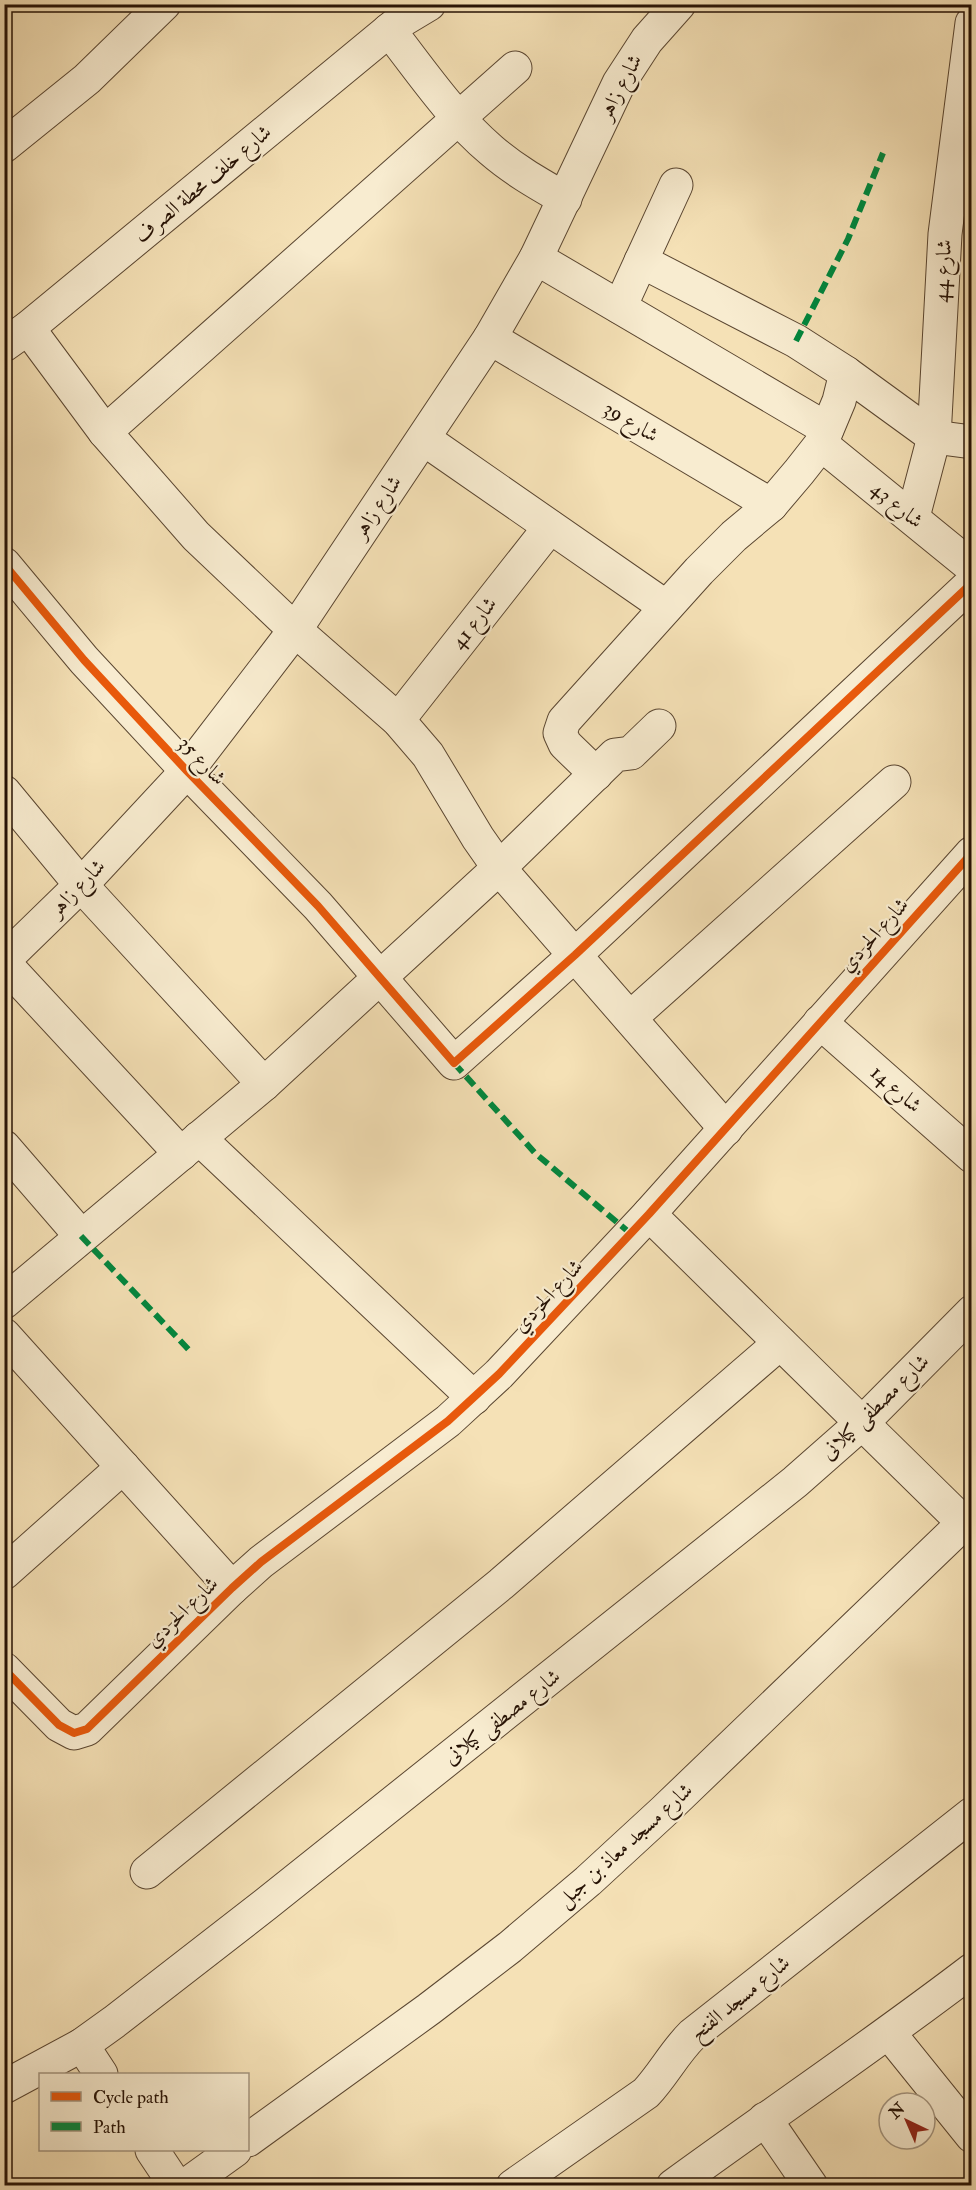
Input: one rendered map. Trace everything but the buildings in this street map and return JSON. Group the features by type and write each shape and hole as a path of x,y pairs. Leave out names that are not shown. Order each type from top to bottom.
{"street":[{"path":"4,146 87,79 164,4"},
{"name":"شارع خلف محطة الصرف","path":"16,336 399,19 429,4"},
{"name":"شارع زاهر","path":"4,962 81,885 186,771 295,630 490,339 536,258 619,83 646,40 679,4"},
{"path":"399,19 459,118 490,150 526,177 565,199"},
{"name":"شارع 44","path":"913,517 934,437 945,234 972,23"},
{"path":"105,432 515,68"},
{"path":"620,307 676,185"},
{"name":"شارع 43","path":"536,258 620,307 824,436 972,567"},
{"path":"641,261 796,341 846,373 934,437 972,442"},
{"path":"16,336 105,432 196,536 295,630 398,720 428,755 478,838 499,868 726,1128"},
{"name":"شارع 39","path":"490,339 771,505"},
{"path":"596,774 565,744 560,733 564,721 666,607 734,536 771,505 824,436 839,402 846,373"},
{"path":"424,439 666,607"},
{"name":"شارع 41","path":"398,720 550,527"},
{"name":"شارع 35","path":"4,564 84,660 186,771 318,906 454,1063 575,955"},
{"path":"575,955 972,583"},
{"path":"4,1302 264,1084 499,868 615,755 631,753 658,726"},
{"path":"630,1018 894,782"},
{"path":"4,792 81,885 264,1084"},
{"name":"شارع الحردي","path":"4,1669 59,1725 74,1734 87,1729 232,1588 287,1541 448,1421 500,1374 649,1215 972,853"},
{"path":"4,962 190,1146 474,1398"},
{"name":"شارع 14","path":"820,1022 972,1156"},
{"path":"4,1147 81,1236"},
{"path":"649,1215 862,1423 969,1523"},
{"name":"شارع مصطفى كيلانى","path":"4,2087 82,2045 266,1904 704,1556 795,1482 862,1423 972,1312"},
{"path":"4,1335 232,1588"},
{"path":"147,1872 501,1584 780,1343"},
{"path":"4,1573 123,1467"},
{"name":"شارع مسجد معاذ بن جبل","path":"249,2139 447,1995 510,1947 588,1881 969,1523"},
{"name":"شارع مسجد الفتح","path":"513,2186 646,2093 658,2080 679,2048 692,2035 972,1814"},
{"path":"674,2186 765,2119 889,2033 972,1970"},
{"path":"889,2033 972,2136"},
{"path":"82,2045 100,2073"},
{"path":"765,2119 811,2186"},
{"path":"153,2151 176,2186"},
{"path":"185,2186 234,2151"}],"marked path":[{"path":"796,341 848,239 883,153"},
{"path":"454,1063 535,1153 631,1234"},
{"path":"81,1236 189,1350"}],"cycle path":[{"path":"4,564 84,660 187,771 318,906 454,1063 575,955 972,583"},
{"path":"4,1669 59,1725 74,1733 87,1729 261,1562 448,1421 499,1374 649,1214 972,853"}]}
